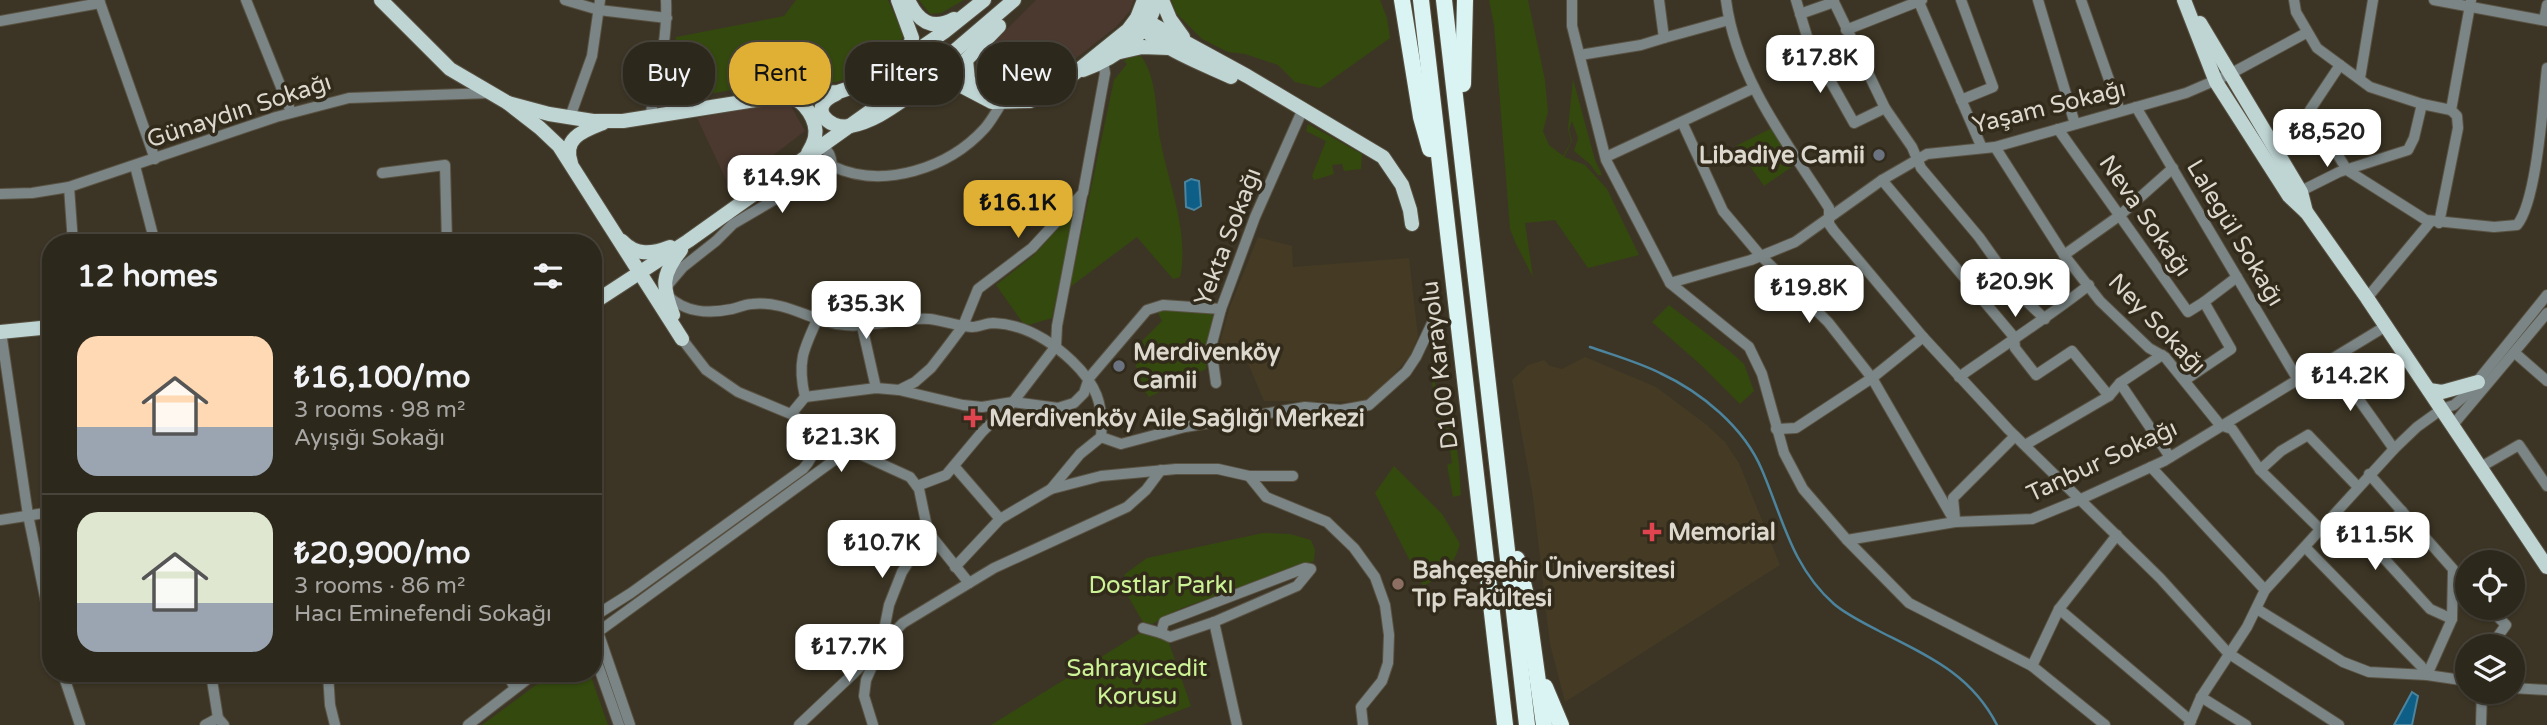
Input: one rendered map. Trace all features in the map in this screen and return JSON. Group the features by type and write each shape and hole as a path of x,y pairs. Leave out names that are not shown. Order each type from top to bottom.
{"highway":[{"path":"1392,0 1409,44"},
{"path":"1402,0 1421,117 1443,195"},
{"name":"D100 Karayolu","path":"1421,0 1505,725"},
{"name":"D100 Karayolu","path":"1444,0 1527,725"},
{"path":"1455,0 1461,139"},
{"path":"1461,139 1465,0"},
{"path":"1503,503 1526,595 1544,725"},
{"path":"1537,669 1561,725"}],"main road":[{"path":"381,0 450,69 508,103 540,128 572,164 682,339"},
{"path":"898,0 912,38 911,42"},
{"path":"908,0 918,18 928,23 940,24 951,21 981,3"},
{"path":"602,297 688,240 952,53 1014,0"},
{"path":"982,42 1007,18 1020,0"},
{"path":"1143,23 1144,0"},
{"path":"1079,72 1104,68 1143,23 1156,0"},
{"path":"1163,0 1178,33 1198,49"},
{"path":"2186,0 2230,74 2295,194"},
{"path":"2186,0 2216,82 2367,298 2547,567"},
{"path":"929,42 981,3"},
{"path":"1143,23 1172,48 1302,111"},
{"path":"1143,23 1198,49 1383,157 1402,185 1412,225"},
{"path":"1076,74 1097,53 1128,30 1143,23"},
{"path":"977,46 966,60 968,80 977,90"},
{"path":"1119,52 1142,47 1172,48"},
{"path":"845,90 823,101 821,108 826,120 848,127 883,114 936,79 952,81 977,93"},
{"path":"831,92 838,92"},
{"path":"508,103 570,117 608,121 729,104"},
{"path":"804,105 816,133 813,150"},
{"path":"572,164 568,149 570,144 586,131 608,121"},
{"path":"609,225 625,245 642,252 658,252 688,240"},
{"path":"682,339 665,291 668,267 688,240"},
{"path":"1,332 42,328"},
{"path":"2429,390 2442,391 2478,382"}],"street":[{"path":"246,0 291,112"},
{"path":"565,0 667,18"},
{"path":"650,117 667,18 666,0"},
{"path":"1572,0 1573,26 1606,157 1670,283 1749,347 1762,374 1784,453 1803,489 1847,540 1909,603 2032,666 2105,725"},
{"path":"1659,0 1664,38"},
{"path":"1726,0 1735,43 1754,88 1829,208 1829,224 1923,337 2015,436 2117,535 2228,653 2339,725"},
{"path":"1796,0 1809,43 1854,123 1885,108"},
{"path":"1846,30 1920,0 1982,148"},
{"path":"1961,0 1993,87 1961,100"},
{"path":"2038,0 2075,124"},
{"path":"2081,0 2120,111"},
{"path":"2294,0 2295,12 2306,33 2317,48 2340,65 2371,87 2422,104 2451,110 2457,116 2458,128 2435,222 2367,298"},
{"path":"2360,78 2373,0"},
{"path":"2434,0 2470,4 2545,20 2547,5"},
{"path":"1800,14 1834,1 1885,108 1921,168 1979,237 2021,296 2045,319"},
{"path":"0,21 100,2 155,159"},
{"path":"2451,110 2470,4"},
{"path":"570,117 592,56 600,5"},
{"path":"1580,55 1641,45 1729,20"},
{"name":"Yaşam Sokağı","path":"1670,283 1751,260 1795,242 1829,215 1927,154 1995,147 2186,93 2216,82 2306,33"},
{"path":"2340,65 2310,110 2347,170 2435,222 2494,227 2517,225 2523,218 2542,152 2547,68"},
{"path":"917,486 943,477 954,466 982,432 1013,402 1056,346 1057,326 1104,68"},
{"path":"1606,157 1754,88"},
{"name":"Günaydın Sokağı","path":"0,194 32,193 69,187 209,138 291,112 349,98 494,93"},
{"path":"2295,194 2339,172 2408,150 2414,138 2422,104"},
{"path":"832,166 843,172 864,175 894,175 921,169 970,143 988,126 1001,105"},
{"name":"Lalegül Sokağı","path":"2136,107 2298,380"},
{"name":"Yekta Sokağı","path":"1216,383 1211,347 1221,309 1255,217 1302,111"},
{"path":"1682,122 1723,211 1760,255 1828,321 1872,379 1955,522"},
{"name":"Neva Sokağı","path":"2058,129 2188,312 2204,302"},
{"name":"Ney Sokağı","path":"1995,147 2064,255 2100,301 2149,348 2162,355 2220,425 2232,429 2260,470 2320,529"},
{"path":"813,150 826,149 831,156 832,166"},
{"path":"382,173 444,165 447,234"},
{"path":"135,166 153,234"},
{"path":"832,166 733,224 716,242 683,267 668,283 665,291 680,306 698,311 732,309 752,304 786,306 841,325 862,326 895,320 929,319 974,327 992,323 1032,331 1056,346 1089,378 1102,410 1101,437 1073,461 1051,489"},
{"path":"2064,255 2119,216 2172,168"},
{"path":"1882,180 2014,337 2015,348 2036,376 2072,351 2109,396"},
{"path":"69,187 72,234"},
{"path":"899,390 915,382 931,368 963,326 978,289 1032,248 1083,193"},
{"path":"2185,380 2231,349 2204,302 2237,277"},
{"path":"1959,377 2014,337 2045,319 2089,285"},
{"path":"2059,609 2190,723 2201,697 2257,609 2265,590 2306,548 2369,474 2417,427 2442,409 2454,405 2478,382 2547,295"},
{"path":"791,414 805,397 876,388 899,390 963,405 982,407 1013,402 1058,408 1074,403 1084,393 1089,378 1147,310 1163,305 1221,309"},
{"path":"2452,426 2547,313"},
{"path":"805,397 800,374 802,353 818,318"},
{"path":"1101,437 1121,444 1185,427 1304,407 1341,410 1369,405 1406,372 1434,319"},
{"path":"862,326 876,388"},
{"name":"Tanbur Sokağı","path":"1847,540 1955,522 2032,519 2170,457 2386,326"},
{"path":"1,332 28,515 42,583"},
{"path":"1776,429 1796,428 1872,379 1923,337"},
{"path":"682,339 699,364 717,379 747,397 791,414 820,436 830,453 828,460 817,472"},
{"path":"2515,353 2547,381"},
{"path":"2025,445 2109,396 2120,383 2162,355"},
{"path":"2330,359 2395,449"},
{"path":"2120,383 2170,457"},
{"path":"602,611 642,586 807,465 815,443 803,423"},
{"path":"2260,470 2281,451 2308,435 2358,486"},
{"path":"820,436 907,475 917,486 928,532 969,583"},
{"path":"1955,522 1953,498 2015,436"},
{"path":"2479,468 2519,445 2547,486"},
{"path":"602,626 817,472 842,456 861,454"},
{"path":"954,466 1000,519"},
{"path":"2151,467 2265,590"},
{"path":"955,567 1000,519 1051,489 1101,476 1161,470 1218,469 1249,477 1293,476"},
{"path":"799,725 903,623 969,583 1126,507 1146,490 1161,470"},
{"path":"2369,474 2453,570 2452,619 2427,675"},
{"path":"1249,477 1266,497 1327,522 1354,548 1375,577 1385,605 1389,635 1388,663 1382,681 1361,707 1363,725"},
{"path":"2402,510 2370,543 2430,609 2452,619"},
{"path":"0,520 42,513"},
{"path":"873,725 864,696 866,680 881,646 889,605 902,572 928,532"},
{"path":"2032,666 2059,609 2117,535"},
{"path":"2306,548 2427,675"},
{"path":"1143,628 1170,637 1212,623 1297,586 1311,569 1297,570 1164,622 1161,633"},
{"path":"1203,607 1212,623 1237,725"},
{"path":"2257,609 2343,662 2369,672 2455,679"},
{"path":"2499,634 2505,625 2500,620"},
{"path":"602,650 630,725"},
{"path":"602,677 619,725"},
{"path":"66,682 80,725"},
{"path":"205,725 221,721 213,682"},
{"path":"329,682 335,725"},
{"path":"512,682 515,688"},
{"path":"468,725 523,682"},
{"path":"2525,689 2547,690"},
{"path":"2201,697 2246,725"},
{"path":"2481,725 2482,704"}],"shaded area":[{"path":"1036,0 1134,0 1130,11 1116,27 1076,58 1076,42 994,42"},
{"path":"767,105 790,105 805,131 730,188 697,118"},
{"path":"1258,237 1292,246 1293,267 1409,258 1418,337 1410,356 1369,402 1264,401 1244,354 1219,346 1229,309"},
{"name":"Memorial","path":"1585,357 1656,387 1725,442 1739,463 1780,565 1565,702 1550,644 1533,497 1512,380 1528,365 1544,360 1550,366 1562,369"}],"green space":[{"path":"796,0 888,0 904,36 900,42 845,42 845,79 831,82 831,42 729,42 729,90 715,93 715,42 675,42 676,37 784,16"},
{"path":"919,0 964,0 941,13 930,14"},
{"path":"1171,0 1380,0 1387,18 1390,38 1320,88 1295,82 1278,65 1245,54 1228,52 1202,39 1176,13"},
{"path":"1489,0 1528,0 1545,80 1548,112 1543,131 1549,145 1563,156 1571,142 1568,129 1573,79 1595,160 1602,175 1598,175 1590,164 1574,151 1578,138 1572,121 1569,129 1572,141 1564,157 1585,165 1607,189 1639,255 1588,268 1555,220 1525,223 1533,277 1510,229 1494,25"},
{"path":"1141,56 1153,85 1160,139 1177,208 1182,243 1180,277 1173,279 1137,237 1070,287 1114,80 1127,64 1124,61 1129,57"},
{"path":"1308,124 1362,154 1361,169 1344,171 1342,164 1332,165 1334,174 1314,180 1312,176 1326,141 1306,131"},
{"path":"1772,128 1796,164 1764,186 1736,146"},
{"path":"1075,210 1052,318 1025,326 996,285 1034,255"},
{"path":"1669,305 1744,364 1754,391 1740,404 1652,322"},
{"path":"1169,307 1208,312 1215,317 1206,369 1149,397 1138,382 1134,349 1162,321 1158,313"},
{"path":"1432,363 1441,420 1452,434 1458,454 1461,495 1453,497 1447,465 1452,463 1448,436 1441,438 1431,376"},
{"path":"1394,466 1442,514 1460,544 1447,569 1423,586 1375,493"},
{"name":"Dostlar Parkı","path":"1263,533 1290,534 1311,540 1315,550 1314,561 1182,608 1152,624 1143,622 1122,586 1125,574 1147,558"},
{"name":"Sahrayıcedit Korusu","path":"1143,631 1164,638 1169,643 1191,706 1142,725 991,725"},
{"path":"540,682 593,682 608,725 482,725"}],"water":[{"path":"1191,179 1199,181 1201,206 1194,210 1186,207 1185,182"},
{"path":"2412,692 2418,696 2412,725 2394,725"}],"waterway":[{"path":"1590,347 1660,373 1691,390 1720,412 1754,454 1790,542 1820,590 1850,615 1947,668 1974,692 1997,725"}],"place":[{"name":"Libadiye Camii","path":"1879,155"},
{"name":"Merdivenköy Camii","path":"1119,366"},
{"name":"Merdivenköy Aile Sağlığı Merkezi","path":"973,418"},
{"name":"Memorial","path":"1652,532"},
{"name":"Bahçeşehir Üniversitesi Tıp Fakültesi","path":"1398,584"}]}
